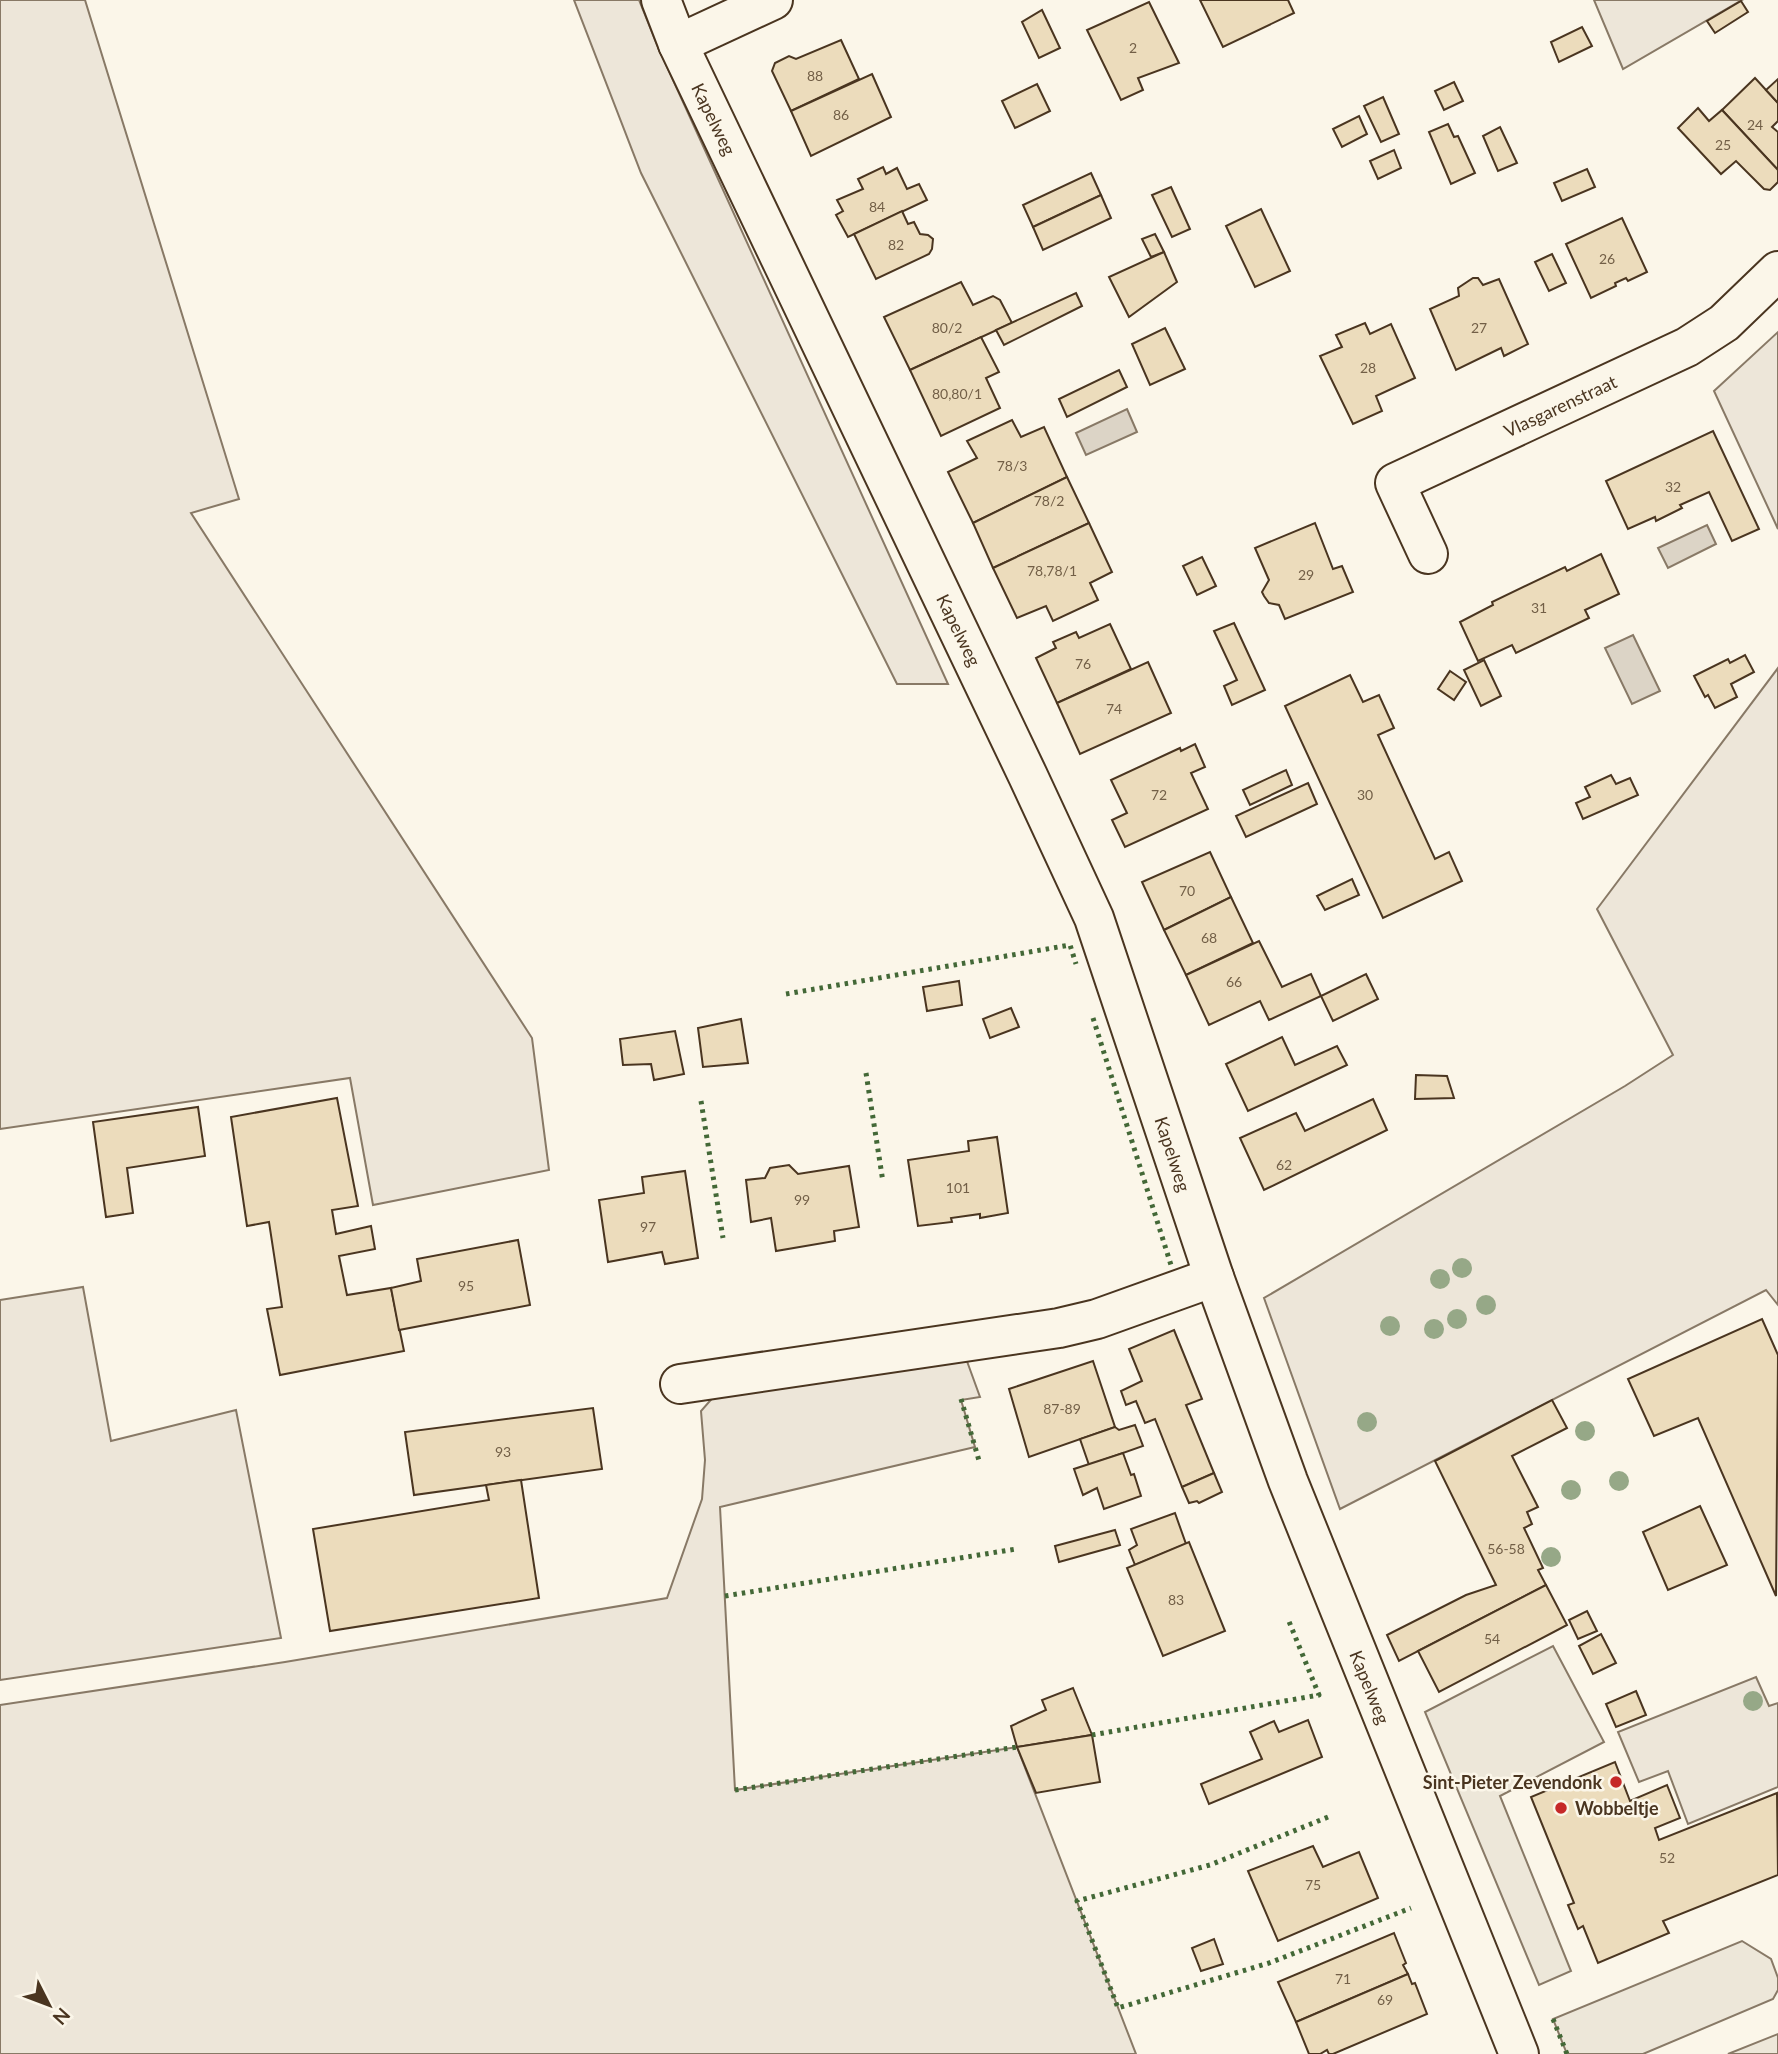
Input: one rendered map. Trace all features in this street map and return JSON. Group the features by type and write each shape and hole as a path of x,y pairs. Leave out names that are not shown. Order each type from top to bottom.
{"street":[{"name":"Kapelweg","path":"661,0 678,44 1094,918 1214,1277 1288,1482 1519,2054"},
{"path":"678,44 773,0"},
{"name":"Vlasgarenstraat","path":"1428,554 1395,483 1687,347 1724,323 1778,271"},
{"path":"680,1384 1059,1328 1097,1320 1214,1277"}],"shaded area":[{"path":"0,0 85,0 239,499 191,513 532,1038 549,1170 373,1205 350,1078 0,1129"},
{"path":"574,0 639,0 948,684 897,684 641,173"},
{"path":"1594,0 1742,0 1623,69"},
{"path":"1778,332 1778,529 1714,391"},
{"path":"1127,409 1137,432 1086,455 1076,433"},
{"path":"1707,525 1716,544 1668,568 1658,548"},
{"path":"1633,635 1660,691 1632,704 1605,648"},
{"path":"1778,668 1778,1305 1766,1290 1340,1509 1264,1298 1625,1086 1673,1055 1597,909"},
{"path":"83,1287 111,1441 236,1410 281,1638 0,1680 0,1300"},
{"path":"964,1353 980,1397 961,1400 975,1447 720,1507 735,1790 1017,1747 1136,2054 0,2054 0,1705 285,1662 667,1598 702,1499 705,1460 701,1411 716,1394"},
{"path":"1553,1646 1604,1742 1500,1796 1571,1971 1539,1985 1425,1712"},
{"path":"1756,1677 1769,1706 1778,1703 1778,1787 1688,1824 1668,1771 1639,1782 1618,1732"},
{"path":"1742,1941 1771,1959 1778,1978 1778,1990 1773,1999 1643,2054 1567,2054 1553,2019"},
{"path":"1778,2034 1778,2054 1728,2054"}],"building":[{"path":"1200,0 1288,0 1294,13 1223,47"},
{"path":"1741,1 1748,12 1715,33 1707,21"},
{"path":"1149,2 1179,63 1138,78 1143,90 1121,100 1087,30"},
{"path":"1042,10 1060,48 1039,58 1022,22"},
{"path":"1582,27 1592,46 1559,62 1551,42"},
{"path":"841,40 859,79 791,111 772,71 775,63 789,56 796,59"},
{"path":"872,74 891,117 811,156 791,111"},
{"path":"1755,78 1778,103 1778,121 1772,127 1778,132 1778,170 1722,110"},
{"path":"1778,79 1778,103 1766,90"},
{"path":"1454,82 1463,101 1444,110 1435,91"},
{"path":"1037,84 1050,111 1015,128 1002,101"},
{"path":"1383,97 1399,134 1381,142 1364,106"},
{"path":"1698,108 1709,121 1722,110 1778,170 1778,182 1770,190 1764,189 1736,161 1721,174 1678,128"},
{"path":"1359,116 1367,134 1342,147 1333,129"},
{"path":"1448,124 1454,137 1458,136 1475,173 1451,184 1429,132"},
{"path":"1500,127 1517,163 1498,171 1483,136"},
{"path":"1394,150 1401,168 1378,179 1370,161"},
{"path":"883,167 886,174 897,168 907,189 919,184 927,200 848,237 836,215 843,211 837,200 863,189 858,179"},
{"path":"1587,169 1595,187 1562,201 1554,183"},
{"path":"1091,173 1101,195 1033,227 1023,205"},
{"path":"1171,187 1190,229 1172,237 1152,195"},
{"path":"1101,195 1111,218 1043,250 1033,227"},
{"path":"1261,209 1290,271 1255,287 1226,226"},
{"path":"902,211 908,224 914,222 920,234 933,239 932,249 929,254 876,279 854,234"},
{"path":"1622,218 1647,272 1628,281 1626,278 1615,283 1616,286 1591,298 1566,244"},
{"path":"1155,234 1164,252 1151,257 1142,239"},
{"path":"1164,252 1177,282 1129,317 1109,277"},
{"path":"1552,254 1566,283 1549,291 1535,262"},
{"path":"1473,278 1478,278 1483,285 1499,279 1528,344 1504,356 1501,348 1456,370 1430,309 1459,296 1458,288"},
{"path":"961,282 973,305 993,296 1000,300 1012,323 910,370 884,317"},
{"path":"1076,293 1082,306 1004,345 996,330"},
{"path":"1365,323 1370,334 1391,324 1415,378 1376,396 1382,411 1353,424 1320,356 1342,347 1336,335"},
{"path":"1165,328 1185,369 1150,385 1132,344"},
{"path":"981,337 999,372 986,378 1000,408 941,436 910,370"},
{"path":"1119,370 1127,387 1067,417 1059,399"},
{"path":"1012,420 1021,437 1044,427 1067,477 973,523 948,472 977,458 967,441"},
{"path":"1713,431 1759,529 1732,541 1709,492 1680,505 1682,508 1656,521 1655,517 1628,529 1606,481"},
{"path":"1067,477 1089,523 993,568 973,523"},
{"path":"1089,523 1112,572 1090,583 1098,600 1053,621 1046,606 1017,618 993,568"},
{"path":"1315,523 1333,569 1342,566 1353,592 1285,619 1279,605 1269,603 1262,592 1269,580 1255,548"},
{"path":"1601,554 1619,594 1585,610 1589,618 1516,653 1512,645 1478,661 1460,622 1493,605 1492,602 1565,567 1567,571"},
{"path":"1202,557 1216,586 1197,595 1183,566"},
{"path":"1234,623 1265,690 1232,705 1224,686 1237,680 1214,631"},
{"path":"1110,624 1131,669 1057,703 1036,658 1056,648 1053,642 1076,632 1079,638"},
{"path":"1745,655 1754,672 1731,684 1737,697 1715,708 1708,695 1705,697 1694,676 1728,659 1730,663"},
{"path":"1484,660 1501,696 1481,706 1464,670"},
{"path":"1148,662 1171,713 1080,754 1057,703"},
{"path":"1450,671 1466,682 1454,700 1438,689"},
{"path":"1350,675 1363,702 1379,695 1394,728 1378,735 1435,859 1449,852 1462,881 1383,918 1285,706"},
{"path":"1195,744 1205,767 1191,773 1208,809 1125,847 1112,820 1127,813 1111,780 1180,748 1181,751"},
{"path":"1286,770 1292,785 1250,805 1243,790"},
{"path":"1611,775 1616,784 1630,778 1638,795 1583,819 1576,803 1590,797 1585,787"},
{"path":"1308,783 1317,804 1246,837 1236,816"},
{"path":"1210,852 1231,897 1164,930 1142,882"},
{"path":"1352,879 1359,895 1325,910 1317,896"},
{"path":"1231,897 1253,943 1186,975 1164,930"},
{"path":"1259,941 1282,987 1311,974 1321,996 1269,1020 1260,1001 1209,1025 1186,975"},
{"path":"1366,974 1378,999 1333,1021 1321,996"},
{"path":"959,981 962,1005 927,1011 923,987"},
{"path":"1011,1008 1019,1027 990,1038 983,1019"},
{"path":"741,1019 748,1063 703,1067 698,1028"},
{"path":"675,1031 684,1074 654,1080 651,1064 623,1065 620,1039"},
{"path":"1282,1037 1295,1065 1337,1046 1347,1065 1248,1111 1226,1064"},
{"path":"1416,1075 1447,1076 1454,1098 1415,1099"},
{"path":"337,1098 358,1206 332,1210 336,1234 371,1226 375,1249 339,1256 347,1295 391,1288 404,1351 280,1375 267,1309 282,1307 269,1222 247,1226 231,1117"},
{"path":"1373,1099 1387,1130 1264,1190 1240,1138 1296,1113 1305,1131"},
{"path":"198,1107 205,1156 127,1168 133,1213 106,1217 93,1122"},
{"path":"997,1137 1008,1213 980,1218 980,1214 951,1218 952,1222 918,1226 908,1160 969,1151 968,1141"},
{"path":"789,1165 798,1174 849,1166 859,1227 834,1231 835,1241 776,1251 771,1218 751,1222 746,1180 765,1178 770,1168"},
{"path":"685,1171 698,1258 665,1264 662,1252 608,1262 599,1200 644,1193 642,1177"},
{"path":"518,1240 530,1305 399,1330 391,1288 421,1281 417,1259"},
{"path":"1762,1319 1778,1355 1776,1596 1698,1418 1654,1436 1628,1379"},
{"path":"1174,1330 1202,1399 1186,1405 1214,1473 1182,1487 1155,1419 1145,1423 1136,1401 1126,1405 1121,1391 1142,1381 1129,1349"},
{"path":"1093,1361 1115,1427 1029,1457 1009,1389"},
{"path":"1552,1400 1567,1428 1512,1456 1538,1507 1527,1512 1532,1524 1524,1528 1543,1568 1538,1570 1546,1585 1399,1661 1387,1635 1466,1595 1496,1585 1435,1461"},
{"path":"593,1408 602,1469 414,1495 405,1432"},
{"path":"1135,1425 1143,1446 1089,1465 1080,1439 1115,1427 1119,1430"},
{"path":"1123,1453 1141,1496 1104,1509 1097,1488 1083,1495 1074,1469"},
{"path":"1214,1473 1222,1492 1199,1503 1189,1503 1182,1487"},
{"path":"521,1480 539,1598 330,1631 313,1529 489,1500 486,1485"},
{"path":"1700,1506 1727,1565 1668,1590 1643,1532"},
{"path":"1175,1513 1186,1544 1135,1565 1129,1550 1137,1545 1131,1529"},
{"path":"1115,1530 1120,1545 1059,1562 1055,1546"},
{"path":"1189,1542 1225,1631 1163,1656 1127,1568"},
{"path":"1546,1585 1567,1625 1439,1692 1418,1651"},
{"path":"1587,1611 1597,1631 1578,1639 1569,1620"},
{"path":"1601,1634 1616,1663 1593,1674 1579,1646"},
{"path":"1073,1688 1092,1735 1017,1747 1011,1726 1046,1710 1042,1700"},
{"path":"1636,1691 1646,1715 1616,1727 1606,1704"},
{"path":"1308,1720 1322,1757 1209,1804 1201,1784 1262,1759 1250,1732 1274,1721 1279,1732"},
{"path":"1092,1735 1100,1782 1036,1793 1017,1747"},
{"path":"1615,1762 1630,1801 1667,1785 1680,1818 1655,1828 1659,1840 1777,1793 1778,1875 1663,1921 1669,1933 1598,1963 1583,1926 1578,1929 1568,1905 1574,1903 1531,1797"},
{"path":"1313,1846 1323,1867 1359,1852 1378,1898 1278,1941 1248,1871"},
{"path":"1394,1933 1408,1974 1296,2022 1278,1982"},
{"path":"1214,1939 1223,1964 1201,1971 1192,1948"},
{"path":"1408,1974 1412,1984 1415,1983 1427,2014 1333,2054 1329,2054 1327,2050 1320,2054 1309,2054 1296,2022"}],"hedge":[{"path":"786,994 1070,945 1076,964"},
{"path":"1093,1018 1171,1265"},
{"path":"866,1073 883,1182"},
{"path":"701,1101 723,1238"},
{"path":"961,1399 980,1464"},
{"path":"725,1596 1016,1549"},
{"path":"1092,1735 1319,1695 1288,1619"},
{"path":"735,1790 1017,1747"},
{"path":"1328,1817 1210,1865 1077,1901 1118,2008 1269,1963 1411,1908"},
{"path":"1553,2019 1567,2054"}],"place":[{"name":"Sint-Pieter Zevendonk","path":"1616,1782"},
{"name":"Wobbeltje","path":"1561,1808"}]}
